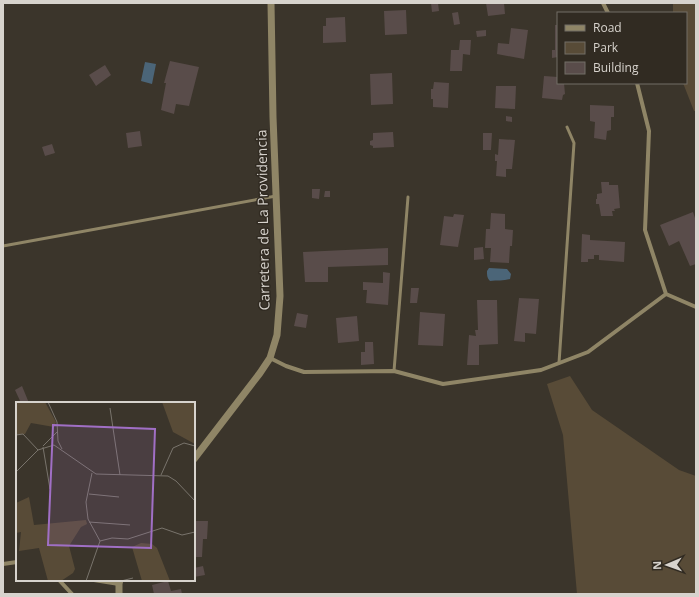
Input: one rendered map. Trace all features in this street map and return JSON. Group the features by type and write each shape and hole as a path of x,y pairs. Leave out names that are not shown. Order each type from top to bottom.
{"street":[{"name":"Carretera de La Providencia","path":"195,458 260,373 270,358 277,335 280,296 271,3"},
{"path":"603,3 608,12"},
{"path":"637,84 649,131 645,230 666,294 696,307"},
{"path":"270,358 304,372 394,371 443,384 541,370 588,352 666,294"},
{"path":"3,564 16,562"},
{"path":"59,581 72,594"},
{"path":"106,581 119,582 119,594"}],"lane":[{"path":"559,363 574,142 567,126"},
{"path":"3,246 276,196"},
{"path":"394,371 408,197"}],"green space":[{"path":"673,3 696,3 696,111 694,111 683,84 687,84 687,12 673,12"},
{"path":"570,376 592,410 679,470 696,476 696,594 577,594 563,435 547,384"}],"water":[{"path":"145,62 156,64 152,84 141,81"},
{"path":"489,268 507,269 511,274 510,279 490,281 487,274"}],"building":[{"path":"431,3 438,3 439,11 432,12"},
{"path":"486,3 504,3 505,14 488,16"},
{"path":"406,10 407,34 385,35 384,11"},
{"path":"458,12 460,24 454,25 452,13"},
{"path":"345,17 346,42 323,43 323,26 326,26 326,18"},
{"path":"555,25 557,25 557,57 552,58 552,50 555,50"},
{"path":"511,28 528,30 524,59 497,54 498,43 509,44"},
{"path":"486,30 486,36 477,37 476,31"},
{"path":"460,40 471,40 470,55 463,54 462,71 450,71 451,50 459,50"},
{"path":"170,61 199,67 189,106 176,104 174,114 161,110 166,83 164,83"},
{"path":"105,65 111,75 96,86 89,75"},
{"path":"392,73 393,104 371,105 370,74"},
{"path":"544,76 557,77 557,84 564,84 565,94 563,95 562,100 542,98"},
{"path":"434,82 449,83 448,108 433,107 431,89 433,89"},
{"path":"496,86 516,86 515,109 495,108"},
{"path":"590,105 614,106 614,117 611,117 611,130 607,131 606,140 594,138 595,122 590,121"},
{"path":"506,116 512,117 512,122 506,121"},
{"path":"140,131 142,146 128,148 126,133"},
{"path":"393,132 394,147 373,148 373,146 370,145 370,141 373,140 373,133"},
{"path":"483,133 492,133 491,150 483,150"},
{"path":"499,139 515,140 512,169 506,169 506,177 496,176 497,161 495,161 495,154 498,155"},
{"path":"52,144 55,153 45,156 42,147"},
{"path":"601,182 609,182 609,185 618,185 620,208 612,211 613,216 601,216 599,204 596,204 597,194 602,193"},
{"path":"312,189 320,189 319,199 312,198"},
{"path":"325,191 330,191 330,197 324,197"},
{"path":"693,212 696,221 696,264 690,266 679,241 669,246 660,225"},
{"path":"491,213 505,214 505,229 513,230 509,263 490,262 491,248 485,248 486,229 490,229"},
{"path":"454,214 464,215 458,247 440,245 444,216 453,217"},
{"path":"582,234 590,235 590,240 625,242 624,262 599,260 599,255 594,255 594,259 588,259 588,262 581,262"},
{"path":"483,247 484,259 474,260 474,248"},
{"path":"388,248 388,265 328,267 328,282 305,282 303,252"},
{"path":"383,272 390,273 388,305 366,303 367,290 363,290 363,282 383,283"},
{"path":"411,288 419,288 417,303 410,303"},
{"path":"519,298 539,299 536,334 525,333 525,342 514,341"},
{"path":"477,300 497,300 498,344 479,345 479,365 467,365 469,335 476,336 475,330 478,330"},
{"path":"420,312 445,314 443,346 418,345"},
{"path":"297,313 308,315 306,328 294,326"},
{"path":"357,316 359,341 338,343 336,318"},
{"path":"365,342 373,342 374,364 361,365 361,352 365,352"},
{"path":"22,386 29,402 21,402 15,390"},
{"path":"195,521 208,521 207,539 203,539 202,557 195,557"},
{"path":"203,566 205,575 195,577 195,568"},
{"path":"168,581 171,591 181,589 182,594 154,594 152,585"}]}
